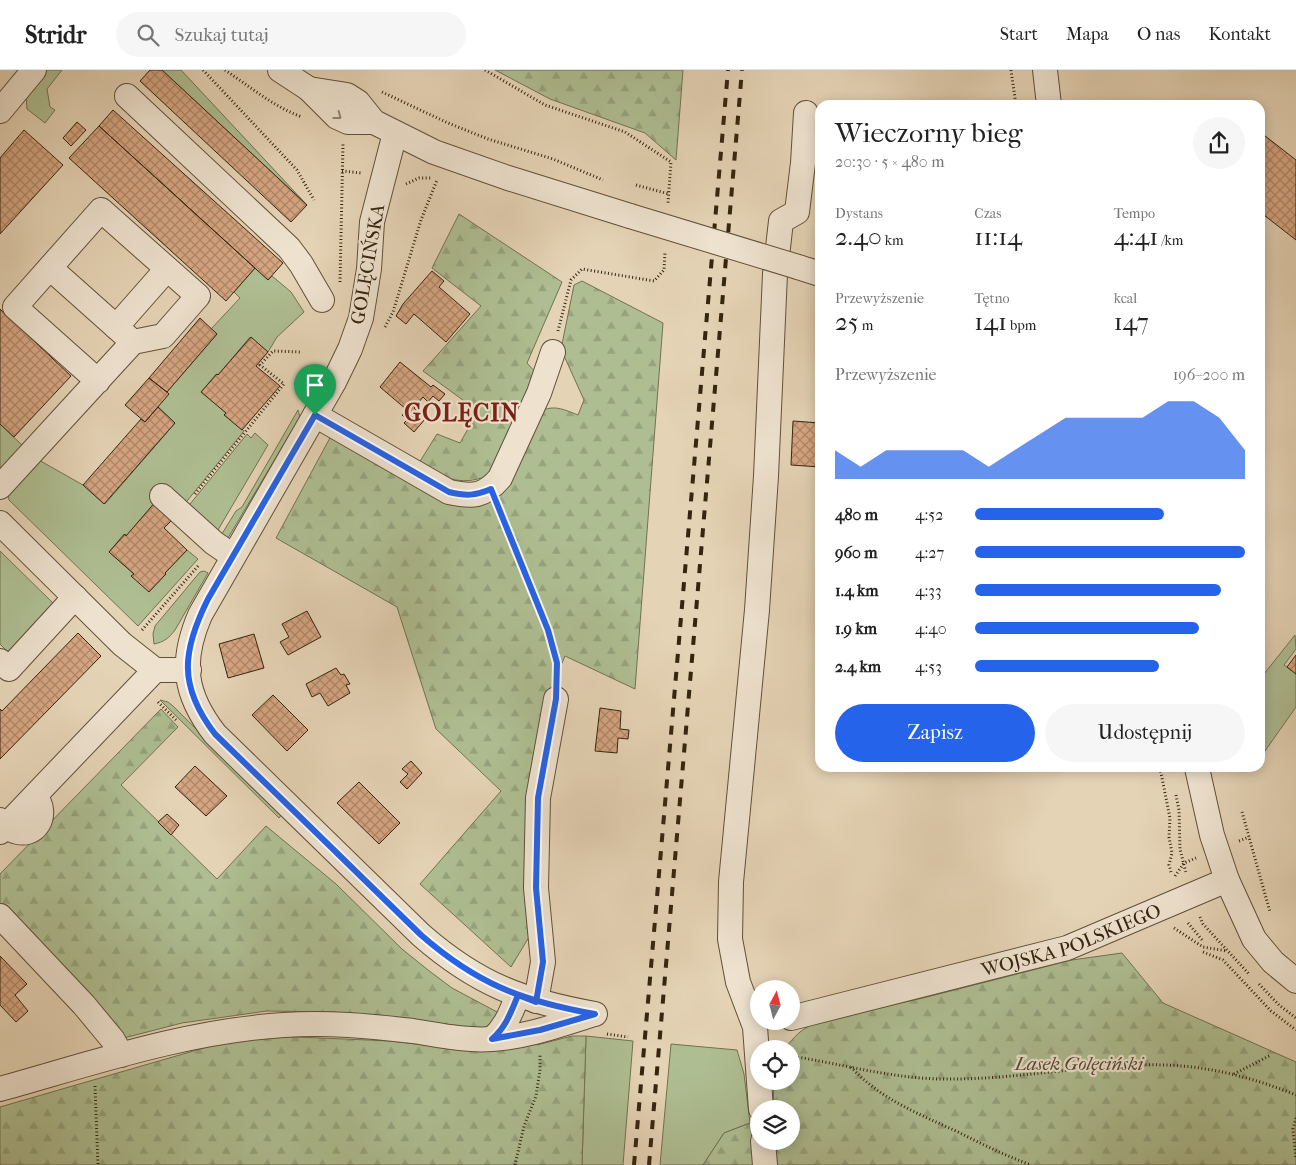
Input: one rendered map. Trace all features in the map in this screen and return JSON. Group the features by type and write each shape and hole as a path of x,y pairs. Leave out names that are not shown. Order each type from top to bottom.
{"street":[{"path":"0,110 34,70"},
{"path":"280,70 309,89 337,117 348,122 385,128 434,152 499,176 809,270"},
{"path":"1045,70 1048,100"},
{"path":"127,96 289,248 301,264 331,294"},
{"path":"750,999 738,982 730,939 731,882 758,601 775,274 781,221 798,212 812,163 806,113"},
{"name":"GOLĘCIŃSKA","path":"385,128 372,222 369,270 361,318 350,349 315,415 232,556 194,628 190,640 189,670 191,693 199,710 215,734 440,952 476,976 505,990 527,998 595,1014 540,1030"},
{"path":"50,268 125,335 163,336 198,296 101,210 15,307 98,381"},
{"path":"0,487 98,381 167,268"},
{"path":"315,415 449,492 464,496 479,494 491,489 500,478 539,393 553,352"},
{"path":"162,496 218,546 232,556"},
{"path":"0,523 122,644 156,670 189,670"},
{"path":"0,661 9,669 75,597"},
{"path":"2,826 35,796 156,670"},
{"path":"492,1039 501,1032 527,998 543,962 536,888 538,798 556,699"},
{"path":"1198,772 1212,835 1227,880 1254,939 1273,962 1296,981"},
{"name":"WOJSKA POLSKIEGO","path":"800,1016 1067,948 1227,880"},
{"path":"0,916 84,1005 113,1040 121,1055"},
{"path":"0,1089 94,1061 204,1035 229,1031 284,1025 362,1026 465,1039 492,1039 540,1030"},
{"path":"762,1100 767,1030"},
{"path":"764,1150 765,1165"}],"path":[{"path":"203,70 297,170 314,200"},
{"path":"225,70 293,114 308,119"},
{"path":"1012,70 1015,100"},
{"path":"376,88 400,102 448,123 488,139 553,159 607,182"},
{"path":"331,294 342,171 343,138"},
{"path":"342,171 369,174"},
{"path":"381,335 393,312 421,220 437,180"},
{"path":"636,185 669,194"},
{"path":"180,512 284,384 260,365 273,351 302,352"},
{"path":"491,489 548,630 557,663 556,699"},
{"path":"1161,772 1170,818 1169,837 1172,853 1169,865 1171,872"},
{"path":"1175,790 1179,810 1180,849 1188,878"},
{"path":"1242,812 1271,916"},
{"path":"1149,913 1203,947 1227,951"},
{"path":"1186,918 1189,926 1203,941"},
{"path":"1203,952 1223,960 1271,1011 1296,1030"},
{"path":"515,1165 524,1126 536,1096 540,1070 540,1030"},
{"path":"1233,1075 1272,1056"},
{"path":"800,1058 897,1075 946,1079 996,1077 1138,1065 1166,1065 1233,1075 1296,1095"},
{"path":"94,1061 98,1165"},
{"path":"851,1066 864,1082 896,1102 980,1143 1031,1165"},
{"path":"1296,1118 1293,1129 1296,1159"}],"green space":[{"path":"46,70 62,70 47,89 50,107 55,110 45,123 27,109 26,95"},
{"path":"162,70 181,70 307,205"},
{"path":"495,70 683,70 676,160 645,133 550,99"},
{"path":"459,214 562,282 527,363 536,373 519,421 487,476 468,481 451,479 419,463 437,434 460,443 478,411 423,371 481,306 432,268"},
{"path":"255,268 268,280 272,276 291,292 304,312 277,337 268,352 250,337 202,391 226,413 225,415 244,431 183,506 166,491 109,552 134,574 132,576 165,573 187,550 198,559 138,626 9,500 8,493 37,459 83,485 105,504 175,423 158,407 167,392 217,334 211,329 240,298 234,292"},
{"path":"582,281 663,323 635,689 565,656 551,689 532,932 511,967 420,884 501,791 436,729 397,607 276,538 332,434 471,505 543,410 556,408 578,415 584,400 561,349 574,285"},
{"path":"298,410 300,417 225,543 220,537 236,511 242,507"},
{"path":"0,424 25,448 0,476"},
{"path":"255,433 268,445 215,535 186,509 247,434 251,438"},
{"path":"0,551 56,606 8,652 0,644"},
{"path":"200,572 208,573 175,630 166,639 154,644 153,634 155,626"},
{"path":"1295,635 1296,649 1284,665 1296,674 1296,707 1265,751 1265,673"},
{"path":"160,700 168,702 173,706 282,814 279,818"},
{"path":"161,709 178,727 121,785 217,879 266,826 336,884 402,949 428,970 452,988 499,1013 486,1030 334,1012 267,1011 182,1023 124,1038 0,906 0,874"},
{"name":"Lasek Golęciński","path":"1122,953 1163,1003 1296,1062 1296,1165 773,1165 773,1150 800,1150 800,1100 773,1100 774,1090 800,1090 800,1040 792,1040 807,1027 816,1022 923,998 1072,960"},
{"path":"273,1036 391,1041 474,1051 535,1037 537,1045 572,1036 586,1036 582,1165 0,1165 0,1107 221,1043"},
{"path":"586,1036 633,1041 623,1165 582,1165"},
{"path":"671,1044 737,1050 744,1074 750,1123 724,1133 703,1165 660,1165"},
{"path":"750,1123 750,1150 753,1150 755,1165 703,1165 724,1133"}],"building":[{"path":"150,70 162,70 307,205 291,222 140,81"},
{"path":"113,110 283,263 268,280 99,126"},
{"path":"77,122 86,130 71,146 63,138"},
{"path":"99,126 255,268 226,301 69,158"},
{"path":"24,130 63,165 0,234 0,158"},
{"path":"1265,136 1296,160 1296,240 1265,216"},
{"path":"432,271 444,281 439,287 470,314 446,342 414,314 406,324 396,316 403,304"},
{"path":"0,309 71,376 14,437 0,424"},
{"path":"200,318 217,334 167,392 149,378"},
{"path":"251,337 268,352 256,366 280,386 242,430 224,415 226,413 201,392"},
{"path":"400,362 431,387 433,385 445,394 439,401 433,396 428,402 423,397 414,408 426,418 414,432 404,423 407,420 402,415 407,410 380,387"},
{"path":"149,378 169,394 145,422 125,405"},
{"path":"158,407 175,423 104,504 83,485 141,419 145,422"},
{"path":"793,421 815,423 815,467 791,465"},
{"path":"157,500 175,517 164,528 187,550 149,592 131,576 134,574 109,552 125,534 126,536"},
{"path":"307,611 321,637 288,655 280,642 289,637 282,624"},
{"path":"78,633 101,656 0,759 0,709 2,711"},
{"path":"254,634 264,668 228,678 219,644"},
{"path":"1296,655 1296,674 1287,667"},
{"path":"336,668 341,675 344,674 350,684 346,685 350,693 328,706 320,693 312,697 306,684"},
{"path":"273,695 308,730 287,751 252,715"},
{"path":"600,708 621,711 620,729 629,730 628,739 618,738 617,753 595,751"},
{"path":"411,761 422,773 407,789 400,782 408,774 402,769"},
{"path":"195,766 227,796 206,816 175,787"},
{"path":"359,782 400,823 379,844 337,803"},
{"path":"167,814 179,825 171,835 158,822"},
{"path":"0,956 27,984 15,995 28,1011 16,1022 0,1005"}],"railway":[{"path":"634,1165 728,70"},
{"path":"649,1165 742,70"}],"district":[{"name":"GOLĘCIN","path":"462,413"}],"route":[{"path":"315,415 251,523 208,599 194,628 188,657 189,681 195,704 202,718 215,734 440,952 476,976 505,990 518,995 536,1002 595,1014 516,1036 492,1039 501,1032 507,1022 518,995 536,1002 543,962 536,888 538,798 556,699 557,663 548,630 491,489 479,494 464,496 449,492 315,415"}]}
